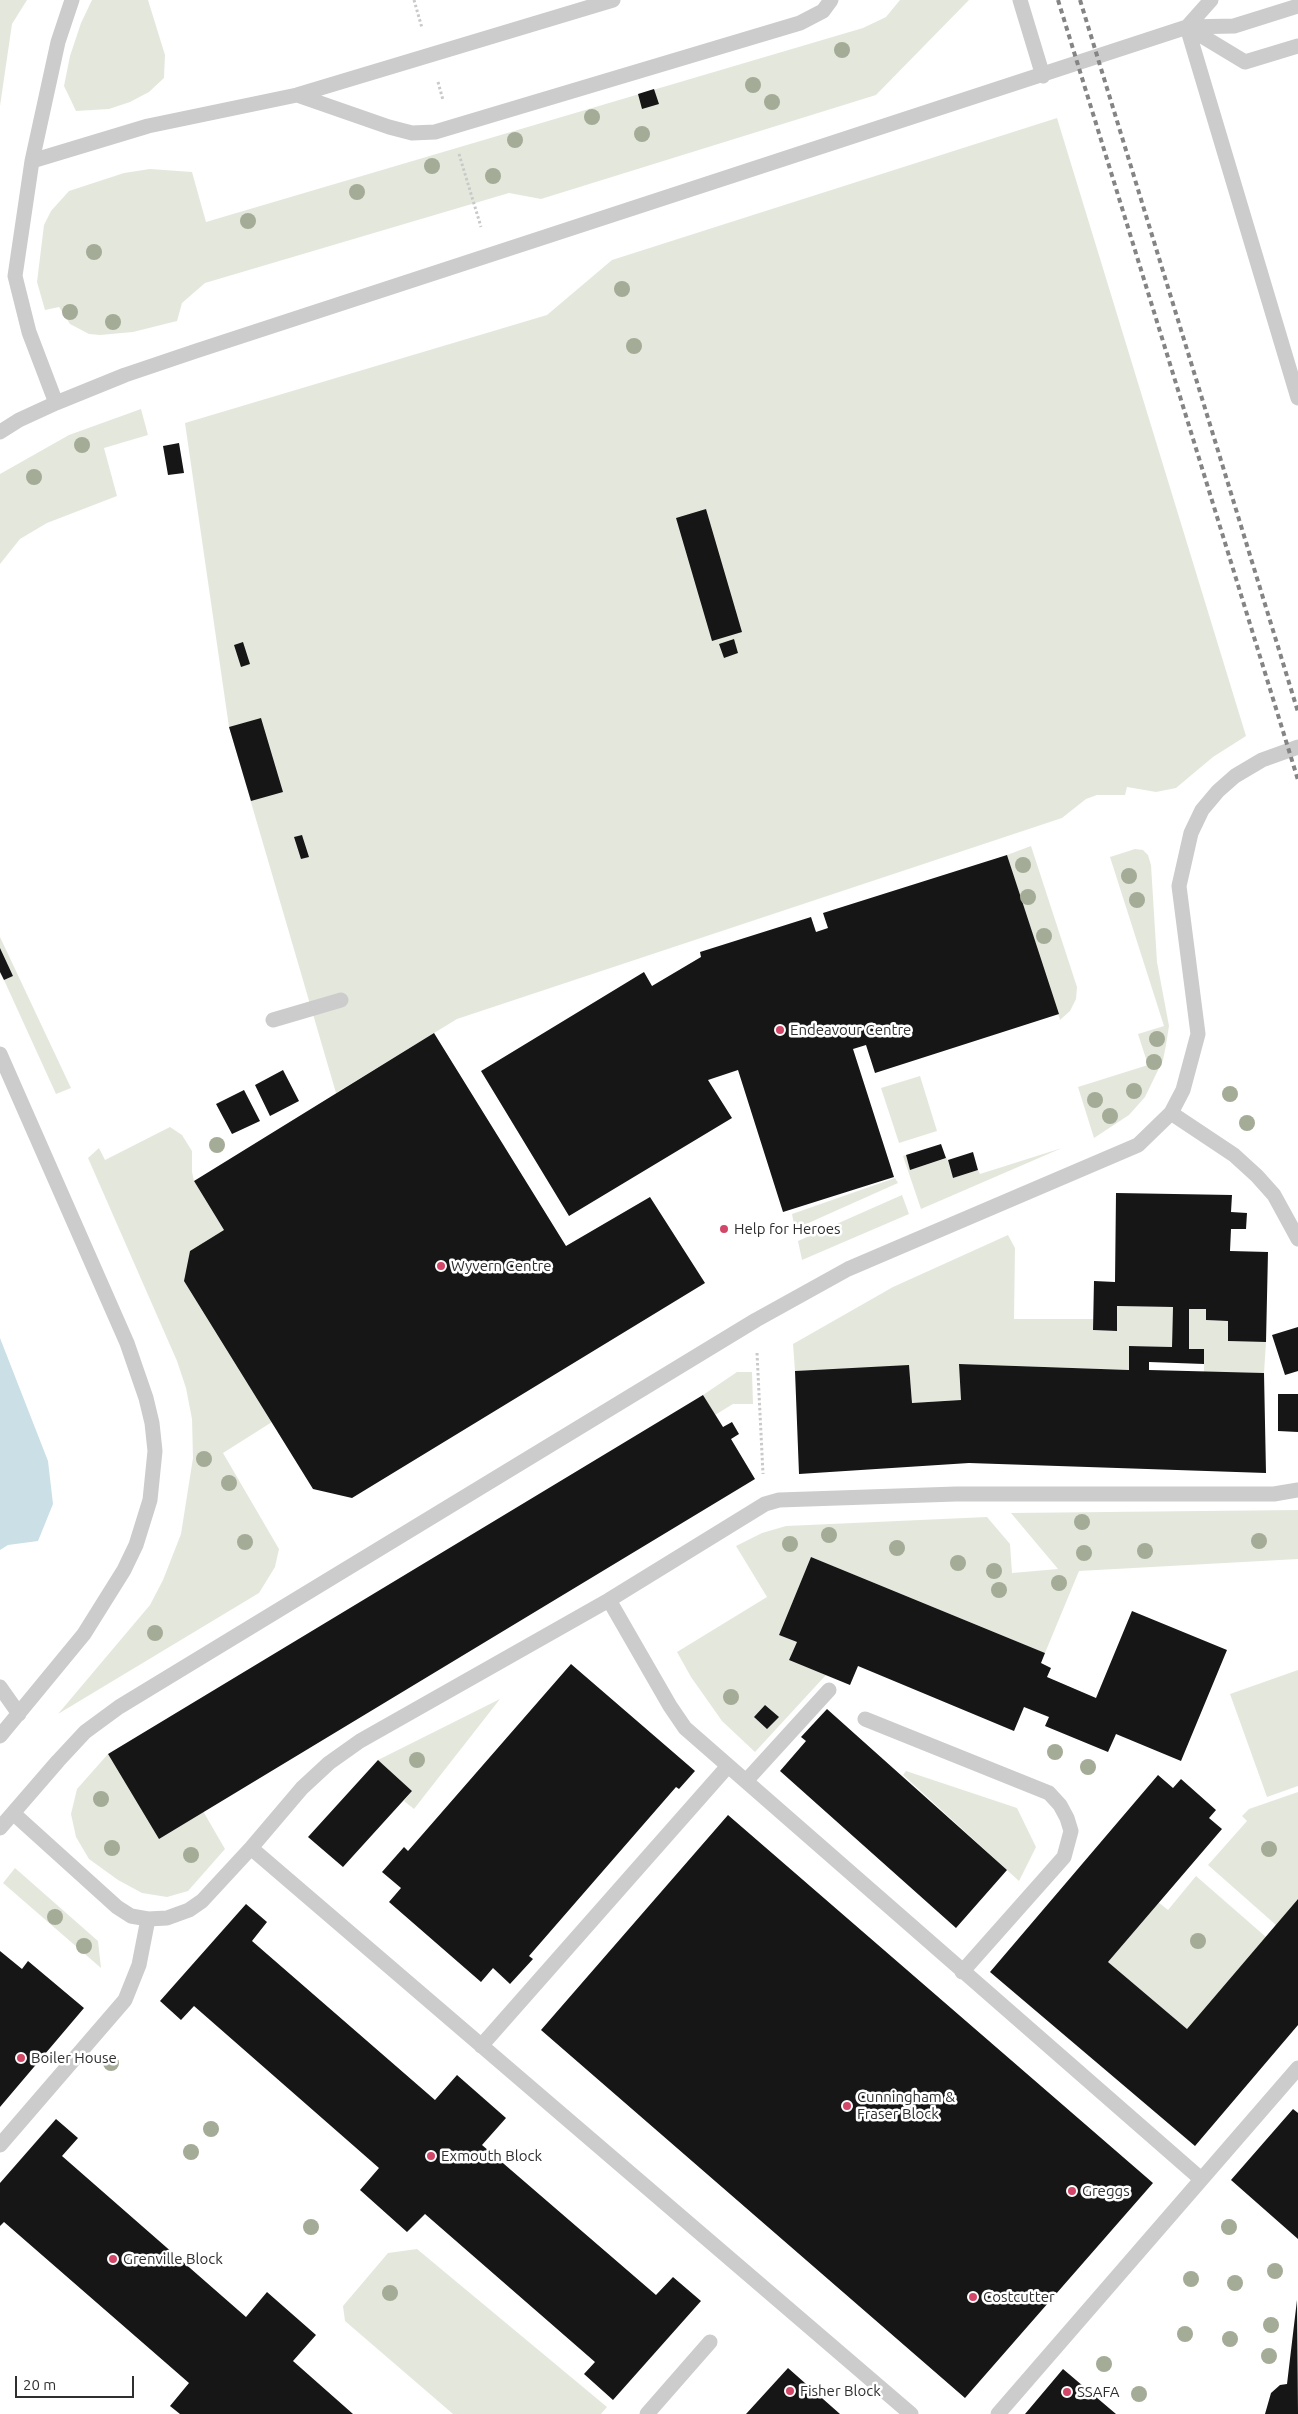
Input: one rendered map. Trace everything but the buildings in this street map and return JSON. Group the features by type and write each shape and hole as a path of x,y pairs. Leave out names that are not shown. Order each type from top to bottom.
{"lane":[{"path":"56,403 29,332 16,276 32,161 58,42 72,0"},
{"path":"32,161 148,126 297,95 430,57 614,0"},
{"path":"297,95 389,127 412,133 435,132 800,23 823,11 831,0"},
{"path":"1020,0 1042,76"},
{"path":"1187,27 1211,0"},
{"path":"0,432 19,420 56,403 125,375 206,348 1187,27 1234,26 1298,6"},
{"path":"1187,27 1245,62 1298,46"},
{"path":"1187,27 1298,398"},
{"path":"0,1828 58,1761 86,1732 119,1707 747,1325 841,1272 1125,1153 1149,1136 1171,1113 1183,1090 1198,1034 1179,886 1191,833 1202,810 1218,791 1235,776 1262,760 1298,746"},
{"path":"273,1020 340,1000"},
{"path":"0,1054 127,1343 146,1398 152,1422 155,1451 150,1500 136,1545 124,1570 84,1634 0,1736"},
{"path":"1171,1113 1234,1155 1256,1176 1274,1195 1298,1239"},
{"path":"13,1813 117,1907 131,1916 148,1919 167,1918 189,1910 202,1901 251,1848 302,1788 329,1763 360,1741 610,1600 765,1504 779,1500 956,1494 1274,1494 1298,1490"},
{"path":"610,1600 666,1700 685,1728 1201,2179"},
{"path":"0,1687 18,1714"},
{"path":"746,1781 829,1690"},
{"path":"864,1719 1049,1793 1060,1805 1067,1818 1071,1831 1064,1857 962,1972"},
{"path":"481,2046 728,1766"},
{"path":"251,1848 911,2414"},
{"path":"0,2144 124,2000 139,1965 148,1919"},
{"path":"998,2414 1298,2068"},
{"path":"647,2414 710,2342"}],"path":[{"path":"758,1372 765,1504"}],"shaded area":[{"path":"0,0 27,0 12,24 0,106"},
{"path":"92,0 148,0 165,55 164,78 149,92 130,102 109,109 76,111 64,86 70,56 81,23"},
{"path":"900,0 969,0 876,95 541,199 509,193 205,283 182,303 177,321 133,332 100,335 89,334 70,324 59,307 45,310 37,282 44,225 51,211 69,191 124,173 150,169 192,172 206,222 863,28 886,17"},
{"path":"1057,118 1246,736 1213,757 1176,788 1156,792 1127,787 1125,795 1097,795 1086,799 1062,818 457,1019 336,1093 229,727 185,423 547,315 612,260"},
{"path":"141,409 148,435 104,448 117,496 47,523 20,539 0,564 0,474 69,435"},
{"path":"1031,846 1077,987 1076,999 1070,1011 1060,1020 1007,855"},
{"path":"1135,849 1143,850 1148,855 1151,865 1157,962 1169,1026 1163,1060 1145,1097 1129,1115 1094,1138 1078,1087 1148,1065 1138,1034 1164,1026 1110,857"},
{"path":"0,937 71,1088 56,1094 4,980 13,976 0,951"},
{"path":"920,1076 937,1131 899,1143 881,1088"},
{"path":"170,1127 182,1135 192,1151 194,1181 224,1230 272,1422 223,1453 279,1549 275,1567 259,1593 58,1714 150,1605 163,1580 181,1534 193,1458 192,1419 186,1388 177,1361 88,1158 99,1148 105,1160"},
{"path":"1062,1148 921,1209 903,1156 906,1155 910,1170 947,1158 953,1178 978,1170 980,1174"},
{"path":"895,1178 898,1183 795,1229 792,1214"},
{"path":"902,1195 909,1214 802,1260 798,1241"},
{"path":"1008,1235 1015,1248 1014,1319 1093,1319 1093,1330 1116,1331 1117,1306 1173,1307 1172,1347 1129,1346 1129,1370 960,1364 961,1400 912,1403 909,1366 795,1371 793,1344 893,1287"},
{"path":"1189,1309 1206,1309 1206,1320 1228,1321 1228,1341 1266,1342 1264,1373 1204,1372 1204,1364 1189,1349"},
{"path":"737,1372 752,1372 753,1404 733,1404 715,1415 703,1395"},
{"path":"1298,1510 1298,1559 1079,1571 1045,1653 811,1557 779,1635 797,1642 789,1660 826,1675 755,1752 722,1721 691,1677 677,1652 767,1597 736,1546 762,1533 786,1526 987,1517 1010,1544 1012,1573 1058,1569 1011,1513"},
{"path":"1298,1670 1298,1786 1267,1797 1230,1694"},
{"path":"500,1699 414,1809 404,1801 412,1791 378,1760"},
{"path":"108,1754 159,1838 203,1811 225,1849 188,1891 167,1897 142,1893 118,1880 89,1859 76,1837 71,1814 77,1789"},
{"path":"906,1771 1017,1808 1036,1847 1019,1881 903,1775"},
{"path":"1298,1792 1298,1899 1276,1925 1208,1865 1247,1821 1242,1816 1249,1809"},
{"path":"15,1868 98,1941 101,1968 3,1883"},
{"path":"1196,1876 1266,1937 1187,2029 1108,1962 1158,1902 1168,1910"},
{"path":"417,2249 607,2407 601,2414 453,2414 345,2321 343,2306 388,2253"}],"water":[{"path":"0,1338 48,1461 53,1504 38,1541 8,1545 0,1550"}],"railway":[{"path":"1058,0 1298,780"},
{"path":"1080,0 1298,712"}],"place":[{"name":"Endeavour Centre","path":"780,1030"},
{"name":"Help for Heroes","path":"724,1229"},
{"name":"Wyvern Centre","path":"441,1266"},
{"name":"Boiler House","path":"21,2058"},
{"name":"Cunningham & Fraser Block","path":"847,2106"},
{"name":"Exmouth Block","path":"431,2156"},
{"name":"Greggs","path":"1072,2191"},
{"name":"Grenville Block","path":"113,2259"},
{"name":"Costcutter","path":"973,2297"},
{"name":"Fisher Block","path":"790,2391"},
{"name":"SSAFA","path":"1067,2392"}]}
